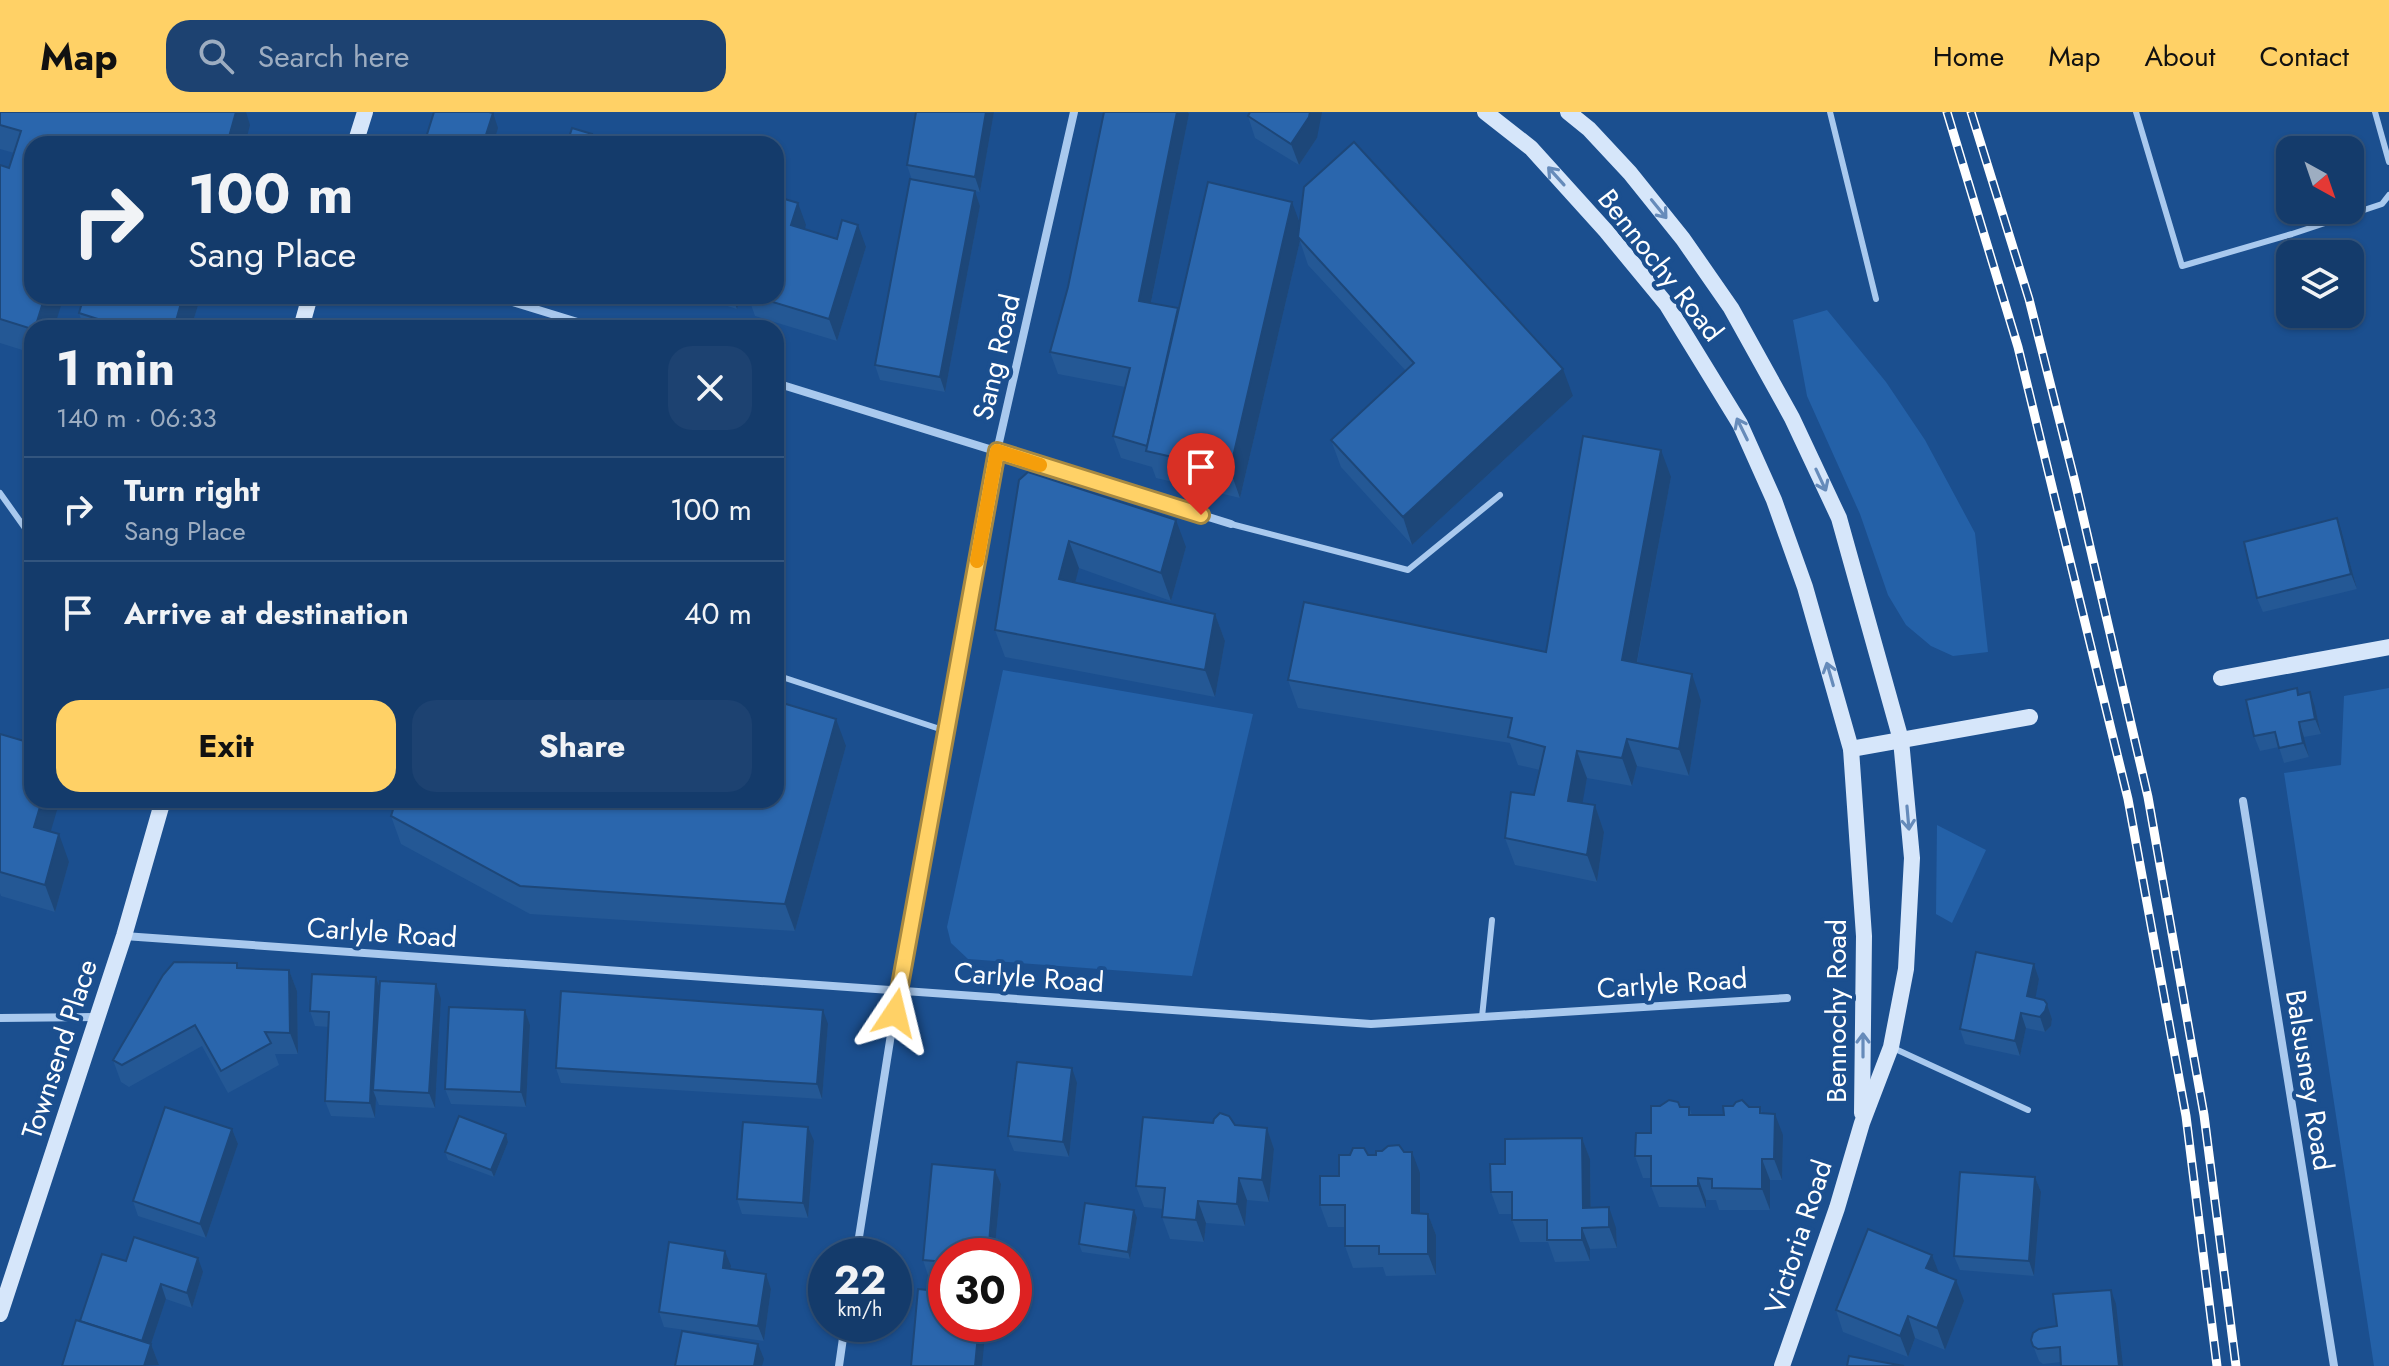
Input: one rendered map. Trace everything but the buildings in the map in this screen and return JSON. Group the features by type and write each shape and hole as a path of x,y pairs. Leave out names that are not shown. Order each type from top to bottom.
{"main road":[{"path":"358,136 365,112"},
{"name":"Bennochy Road","path":"1485,112 1531,148 1667,305 1740,424 1774,500 1805,587 1851,749 1864,936 1862,1123"},
{"name":"Bennochy Road","path":"1568,112 1589,129 1630,173 1683,239 1731,308 1792,418 1839,518 1901,740 1912,858 1906,969 1891,1047 1862,1123"},
{"path":"2221,678 2389,647"},
{"path":"1851,749 2030,717"},
{"name":"Townsend Place","path":"0,1314 124,936 161,808"},
{"name":"Victoria Road","path":"1782,1366 1837,1208 1862,1123"}],"street":[{"name":"Sang Road","path":"859,1238 898,990 997,451 1074,112"},
{"path":"519,304 571,320"},
{"path":"784,385 1231,524"},
{"name":"Balsusney Road","path":"2243,801 2334,1366"},
{"name":"Carlyle Road","path":"124,936 1371,1024 1787,998"},
{"path":"0,1018 96,1017"},
{"path":"839,1366 842,1342"}],"lane":[{"path":"1830,112 1876,299"},
{"path":"2136,112 2182,266 2382,204 2389,195"},
{"path":"2375,112 2389,162"},
{"path":"0,493 24,527"},
{"path":"1231,524 1408,570 1500,495"},
{"path":"784,678 946,731"},
{"path":"1482,1017 1492,920"},
{"path":"1891,1047 2028,1110"}],"shaded area":[{"path":"1827,310 1886,382 1925,440 1975,533 1988,652 1953,656 1931,646 1906,625 1888,595 1860,514 1807,396 1793,320"},
{"path":"1003,670 1253,714 1192,976 968,959 951,943 947,927"},
{"path":"2389,688 2389,1366 2374,1366 2284,773 2341,765 2344,696"},
{"path":"1937,825 1986,850 1952,923 1936,914"}],"railway":[{"path":"1947,112 2018,347 2128,799 2186,1116 2217,1366"},
{"path":"1971,112 2029,299 2148,797 2204,1115 2236,1366"}],"slow traffic":[{"path":"977,561 997,451 1040,465"}],"route":[{"path":"895,1013 997,451 1201,515"}]}
